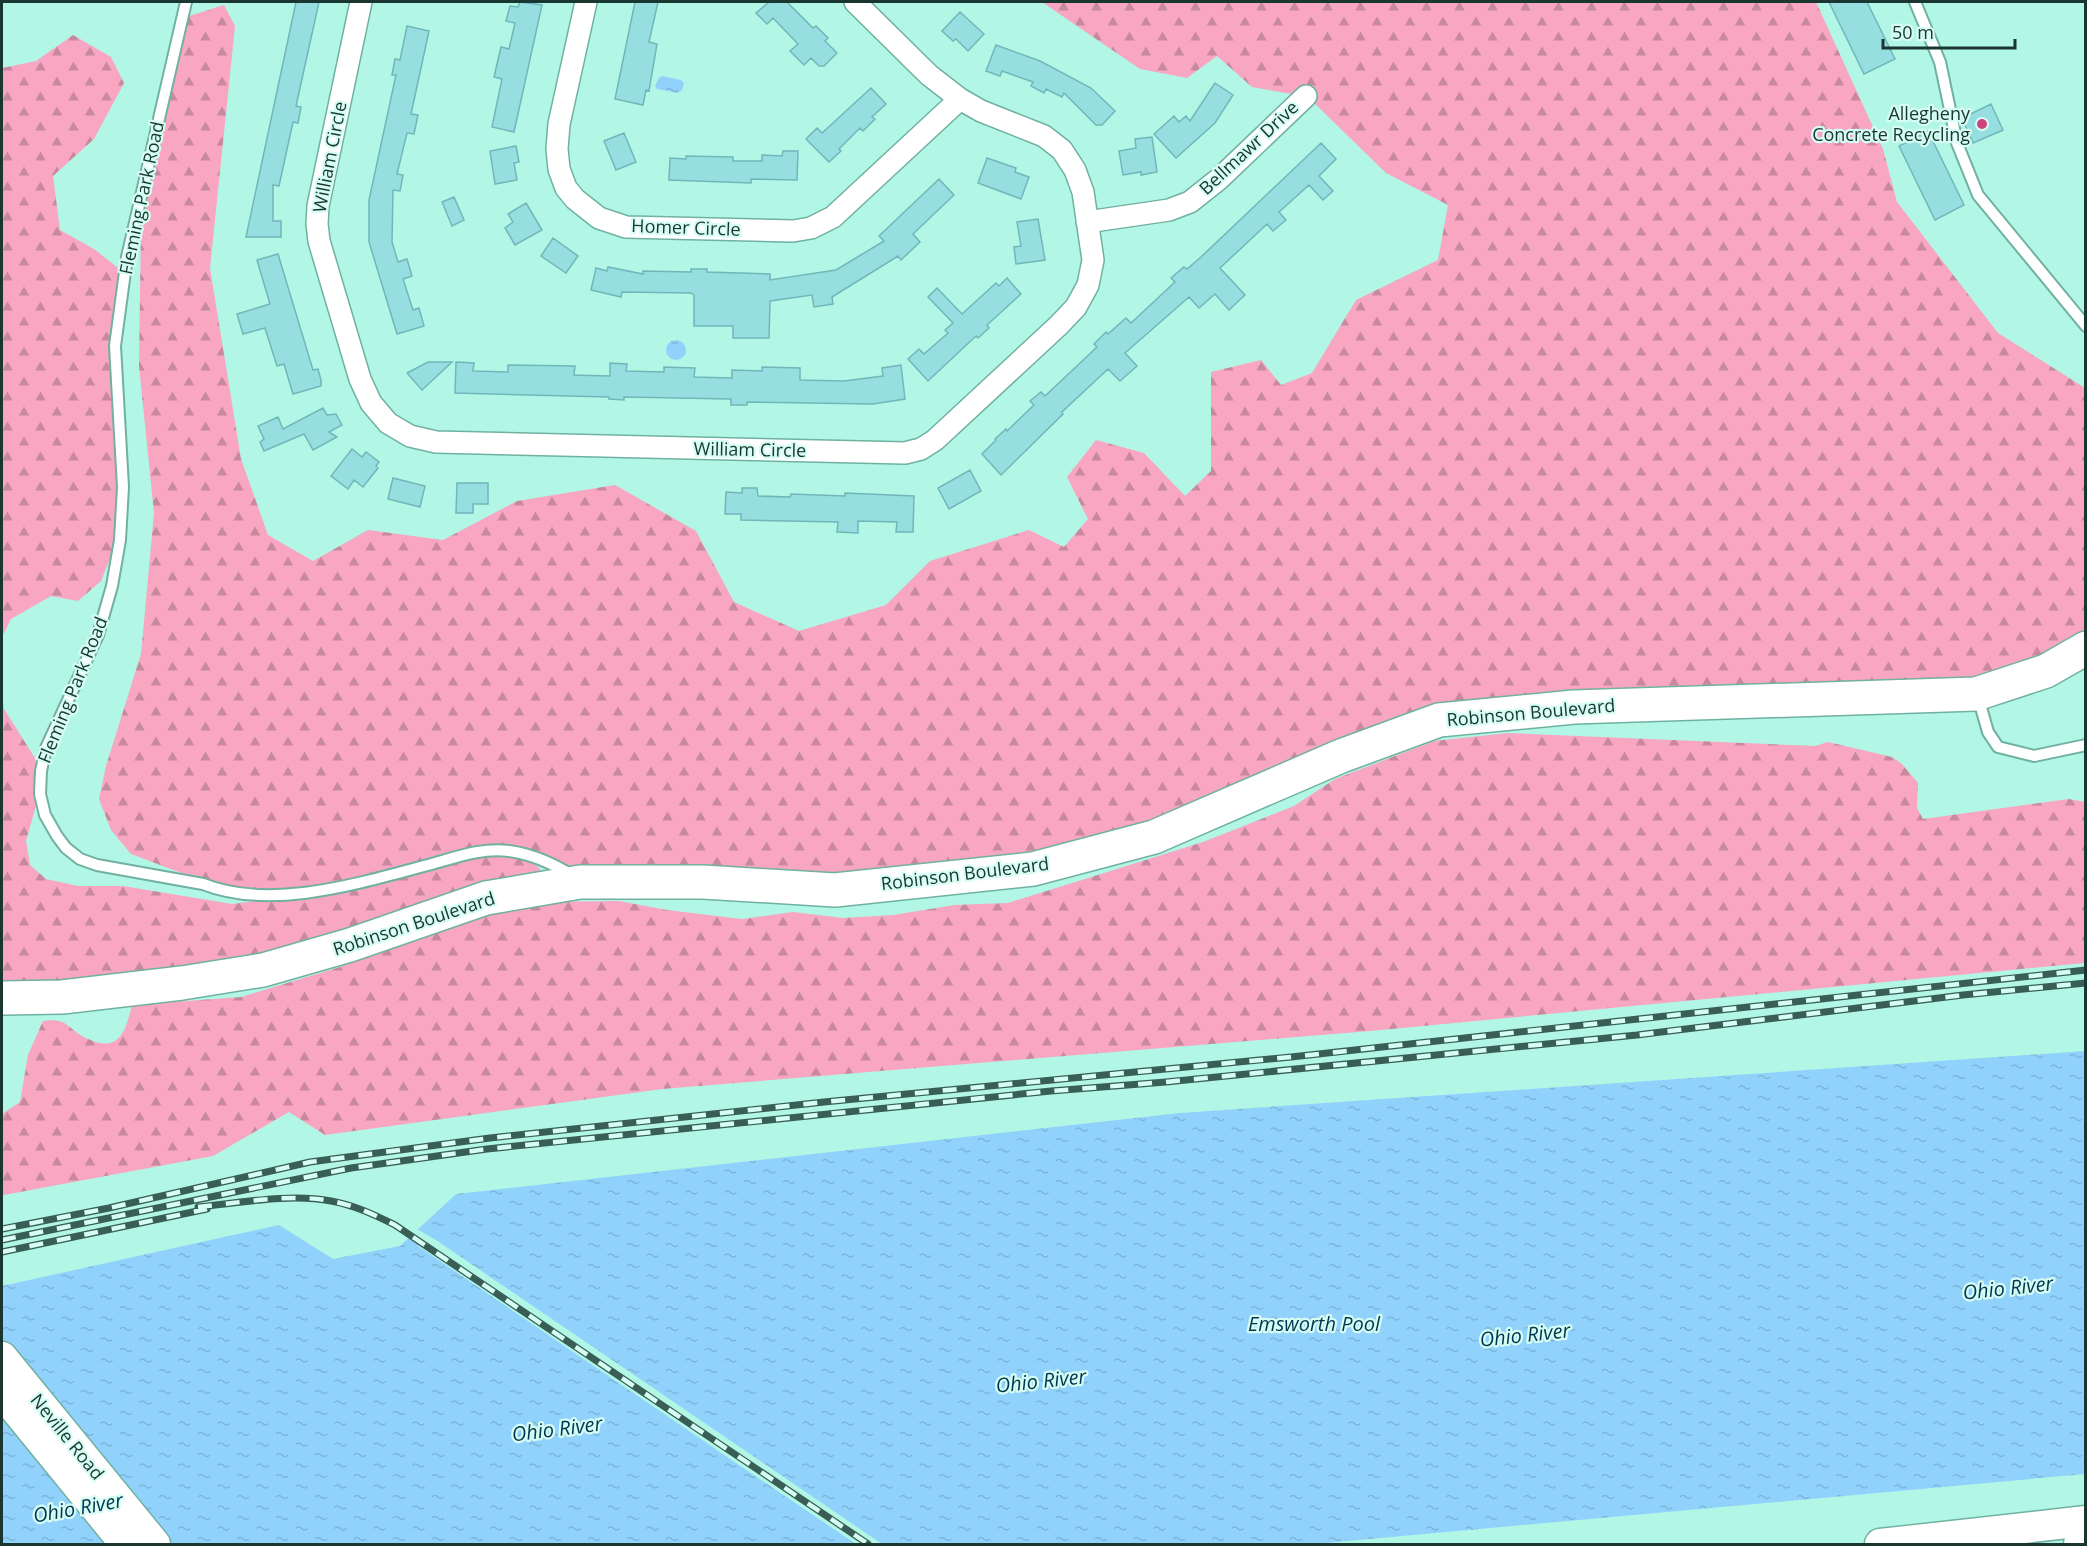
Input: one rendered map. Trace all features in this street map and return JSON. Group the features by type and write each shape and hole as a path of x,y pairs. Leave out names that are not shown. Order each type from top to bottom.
{"main road":[{"name":"Robinson Boulevard","path":"2,998 62,997 182,983 263,970 350,945 486,898 580,882 703,882 835,890 1033,870 1154,837 1341,756 1438,720 1574,707 1977,693 2046,671 2085,648"},
{"name":"Neville Road","path":"2,1357 155,1545"},
{"name":"Neville Road","path":"2,1393 125,1545"},
{"path":"1880,1545 2085,1521"},
{"path":"2079,1545 2085,1544"}],"street":[{"name":"William Circle","path":"361,2 318,206 317,224 360,379 370,403 388,423 410,436 436,442 905,453 921,449 935,440 1059,326 1076,307 1088,285 1093,260 1083,192 1075,170 1062,150 1044,136 981,111 960,99 930,75 855,2"},
{"name":"Homer Circle","path":"586,2 559,124 557,149 559,169 566,188 586,209 613,224 643,229 793,231 811,228 823,223 850,202 960,99"},
{"name":"Bellmawr Drive","path":"1087,222 1169,210 1190,202 1219,179 1306,96"}],"lane":[{"name":"Fleming Park Road","path":"186,2 127,257 115,346 123,487 120,540 114,574 98,635 46,748 41,771 40,794 45,815 66,848 80,859 246,894 286,894 344,888 488,851 509,851 530,856 562,869 580,882"},
{"path":"1916,2 1940,62 1957,143 1978,195 2085,326"},
{"path":"1977,693 1988,732 1998,747 2034,756 2085,746"}],"green space":[{"path":"1042,2 1816,2 1883,149 1897,202 1998,333 2085,388 2085,643 1974,689 1441,710 1151,832 1032,865 835,884 580,879 509,849 342,886 285,891 221,888 131,854 111,830 99,799 106,766 141,654 154,513 139,366 141,223 186,17 224,5 235,26 210,268 241,459 268,535 313,561 368,530 443,540 517,501 615,485 696,531 734,602 799,631 886,605 930,561 1029,530 1064,547 1088,519 1067,477 1096,440 1144,453 1185,496 1211,471 1211,372 1261,360 1281,385 1312,373 1356,300 1438,260 1448,205 1386,173 1308,97 1252,87 1217,56 1187,78 1140,69"},
{"path":"73,35 111,57 124,83 94,139 53,176 60,230 94,249 123,272 113,346 120,488 117,541 101,581 78,601 51,596 11,619 2,637 2,68 36,61"},
{"path":"2,692 4,709 35,758 39,795 26,841 30,865 46,879 78,886 123,886 232,904 343,890 488,852 529,858 540,869 542,878 349,944 2,994"},
{"path":"1508,733 1815,746 1828,742 1892,757 1902,764 1918,783 1917,808 1923,819 2069,799 2085,802 2085,963 1370,1031 662,1089 325,1135 289,1112 213,1156 2,1194 2,1114 20,1102 28,1055 43,1021 63,1022 80,1035 106,1044 119,1038 123,1032 132,1005 241,997 340,967 430,927 531,902 619,901 667,910 742,919 793,912 843,918 893,915 955,905 1008,903 1203,842 1294,806 1335,779 1434,741"}],"water":[{"path":"662,76 681,80 684,83 682,90 678,93 657,89 655,86"},
{"path":"676,340 683,343 686,350 683,357 676,360 669,357 666,350 669,343"},
{"name":"Emsworth Pool","path":"2085,1051 2085,1474 1315,1544 2,1544 2,1286 279,1225 333,1259 400,1246 456,1194 1180,1113"}],"pier":[{"path":"415,1228 436,1240 882,1544 856,1544 736,1463 418,1246 419,1244 406,1236"}],"building":[{"path":"296,2 319,2 296,106 301,107 298,123 293,122 279,186 273,185 273,221 281,221 281,237 246,237"},
{"path":"520,2 542,5 514,132 492,127 502,79 494,77 501,47 509,49 515,23 506,21 510,6 518,7"},
{"path":"635,2 658,2 649,42 657,44 649,91 646,90 643,105 615,99"},
{"path":"769,2 787,2 813,28 816,26 828,38 825,41 837,53 824,66 819,66 811,58 804,65 790,51 798,44 773,18 767,24 756,13"},
{"path":"1829,2 1867,2 1895,59 1864,74"},
{"path":"960,12 984,34 968,51 956,39 953,41 942,31"},
{"path":"407,26 429,31 411,114 418,115 414,134 407,133 397,174 403,175 400,191 393,190 392,242 398,262 407,259 412,276 403,279 413,310 419,308 424,326 397,334 369,242 369,200 396,75 392,75 395,59 400,60"},
{"path":"996,45 1040,61 1091,88 1115,111 1102,125 1096,125 1064,93 1062,97 1046,89 1044,93 1031,86 1033,82 1002,71 1000,76 986,71"},
{"path":"1215,83 1233,95 1215,123 1176,158 1154,134 1174,116 1179,122 1186,116 1190,121"},
{"path":"871,88 886,104 872,117 875,119 863,131 860,128 829,162 806,139 817,128 822,133"},
{"name":"Allegheny Concrete Recycling","path":"1991,104 2003,130 1973,143 1962,118"},
{"path":"1928,131 1964,205 1935,220 1899,146"},
{"path":"624,133 636,162 616,170 604,141"},
{"path":"1152,137 1157,172 1123,175 1119,151 1136,148 1135,139"},
{"path":"1321,143 1336,159 1319,176 1333,191 1323,200 1309,185 1279,212 1286,220 1273,231 1267,224 1220,268 1245,295 1229,310 1215,294 1199,308 1189,297 1125,353 1137,366 1120,381 1108,369 1062,412 1063,414 1001,475 982,454 995,439 1006,429 1007,431 1034,405 1030,401 1041,392 1045,396 1097,347 1094,344 1106,332 1108,334 1126,318 1131,323 1175,282 1171,278 1184,267 1187,269 1201,257"},
{"path":"516,146 519,162 514,163 517,180 495,184 490,151"},
{"path":"783,151 798,151 797,180 751,179 751,183 669,180 670,158 733,157 733,161 762,161 762,155 782,156"},
{"path":"987,158 1016,168 1015,172 1029,177 1021,199 978,183"},
{"path":"939,179 954,195 913,234 920,242 901,260 898,256 832,297 833,304 814,307 812,295 770,301 769,338 733,338 733,326 694,326 694,295 691,293 622,292 621,297 591,290 596,268 607,271 608,267 643,274 643,271 691,272 691,269 707,269 707,272 770,274 770,280 836,270 884,241 879,236"},
{"path":"454,197 464,220 452,226 442,202"},
{"path":"526,203 542,230 515,245 505,228 513,222 508,214"},
{"path":"1038,219 1045,260 1016,264 1014,247 1021,246 1017,222"},
{"path":"553,238 578,256 566,273 541,256"},
{"path":"278,254 313,370 318,369 321,380 321,386 293,394 284,364 277,366 265,328 243,334 237,314 270,304 257,260"},
{"path":"1007,278 1021,294 987,325 989,328 978,338 976,336 928,381 908,359 919,349 924,354 948,333 945,330 953,323 928,297 937,288 962,314 996,283 999,286"},
{"path":"428,362 452,362 422,390 407,373"},
{"path":"456,362 474,363 473,371 508,372 508,365 575,366 574,375 610,376 610,363 627,364 626,371 664,372 664,367 695,368 694,377 732,378 732,370 762,371 762,367 800,368 800,380 844,381 883,376 882,368 901,365 905,399 873,404 747,402 747,405 731,405 731,399 624,397 624,400 609,399 609,397 455,393"},
{"path":"323,408 327,415 336,414 342,425 329,432 337,437 313,450 304,434 264,451 260,442 264,439 258,426 278,417 283,429"},
{"path":"352,449 362,457 366,452 379,462 376,466 378,468 363,487 354,480 348,489 331,476"},
{"path":"970,470 981,491 949,509 938,488"},
{"path":"393,478 425,486 420,507 388,499"},
{"path":"457,483 488,483 488,504 473,504 473,513 456,513"},
{"path":"742,488 757,488 758,496 790,497 791,494 845,496 845,493 914,496 913,532 896,532 897,522 858,521 858,533 837,532 838,522 741,520 741,514 725,514 726,492 742,493"}],"railway":[{"path":"2,1229 109,1208 310,1162 490,1138 824,1102 1291,1057 2086,970"},
{"path":"2,1240 351,1168 487,1149 1051,1091 1166,1082 1637,1035 1963,995 2086,983"},
{"path":"198,1207 264,1200 315,1199 356,1208 395,1225 868,1544"},
{"path":"2,1252 207,1209"}],"place":[{"name":"Allegheny Concrete Recycling","path":"1982,124"}],"water label":[{"name":"Ohio River","path":"2008,1288"},
{"name":"Ohio River","path":"1525,1335"},
{"name":"Ohio River","path":"1041,1381"},
{"name":"Ohio River","path":"557,1429"},
{"name":"Ohio River","path":"78,1508"}]}
